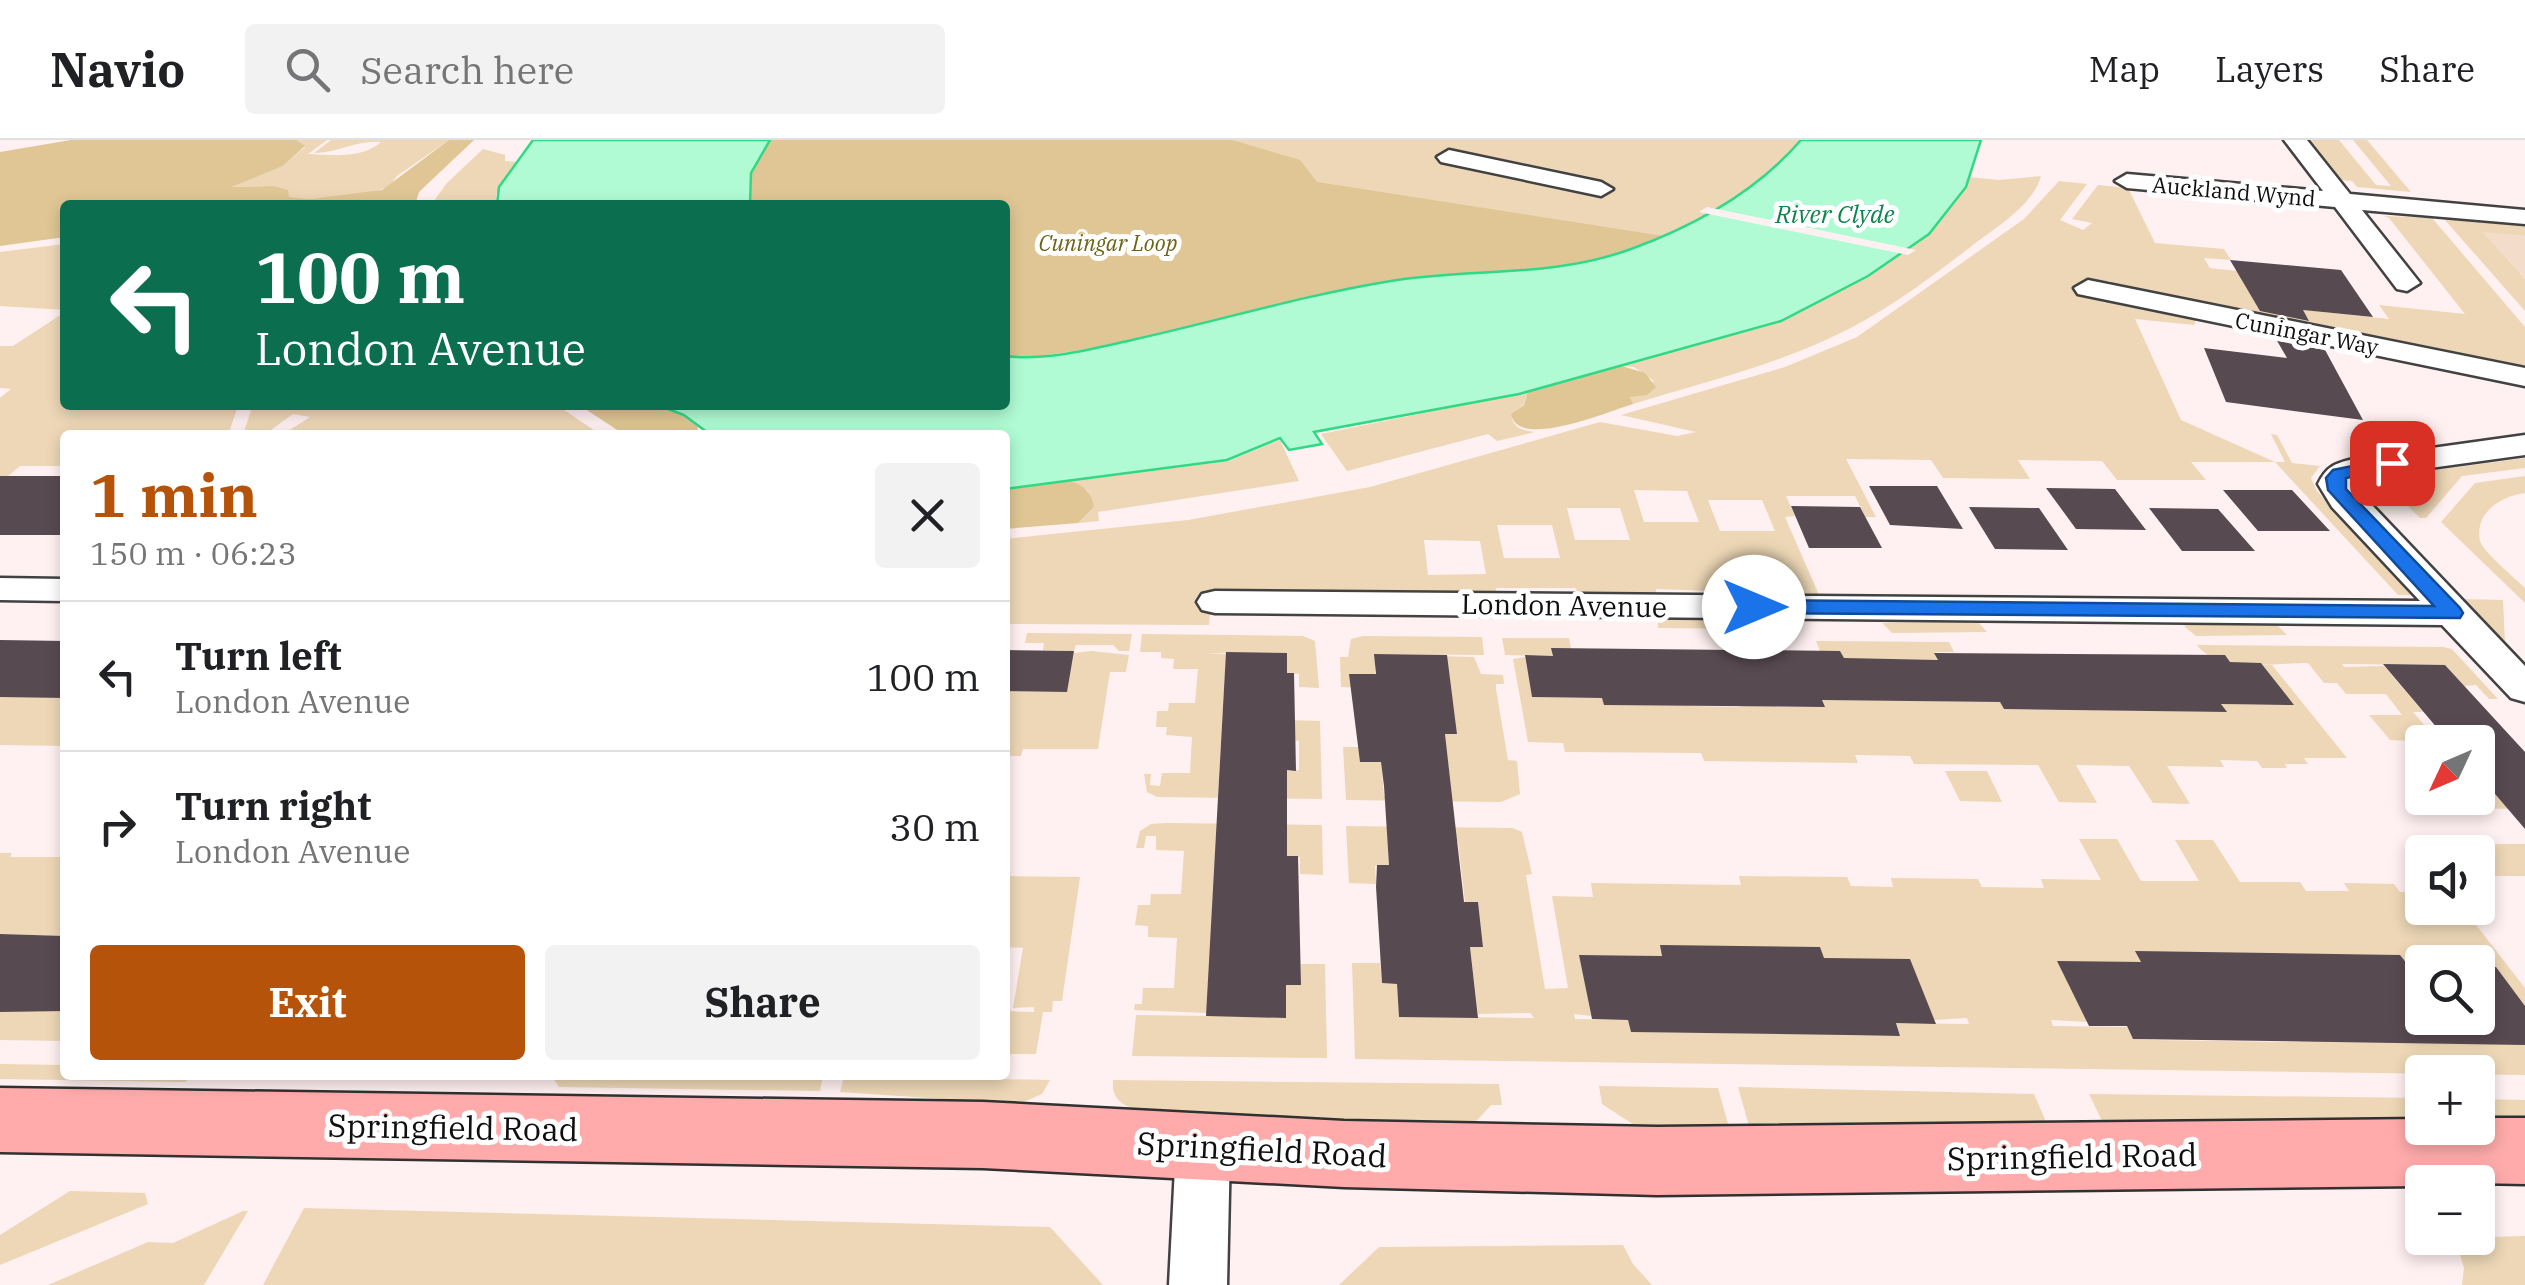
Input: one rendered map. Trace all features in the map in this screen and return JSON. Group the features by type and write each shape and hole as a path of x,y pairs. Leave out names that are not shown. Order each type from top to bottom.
{"street":[{"name":"Auckland Wynd","path":"2295,140 2407,283"},
{"path":"1499,144 1449,157 1601,189"},
{"name":"Auckland Wynd","path":"2127,181 2525,218"},
{"name":"Cuningar Way","path":"2088,288 2525,377"},
{"path":"2525,445 2353,469 2336,478 2337,490 2344,500 2525,689"},
{"path":"0,589 60,590"},
{"name":"London Avenue","path":"1215,602 2452,613"},
{"name":"Springfield Road","path":"0,1120 983,1134 1203,1148 1657,1161 2525,1151"},
{"path":"1198,1285 1203,1148"}],"green space":[{"path":"71,140 297,140 305,146 283,166 231,187 273,186 288,190 289,197 310,199 382,190 449,140 474,140 419,192 417,200 60,200 60,238 0,246 0,152"},
{"path":"297,140 327,140 308,154 338,155 356,154 381,142 314,153 331,140 449,140 397,176 390,186 369,194 289,198 273,186 228,187 283,166 305,147"},
{"name":"Cuningar Loop","path":"770,140 1801,140 1765,175 1723,206 1678,231 1613,254 1519,271 1391,281 1151,338 1010,356 1010,200 750,200 751,173"},
{"name":"Cuningar Loop","path":"770,140 1232,140 1300,160 1317,182 1663,236 1597,260 1391,281 1104,346 1023,359 1010,357 1010,200 750,200 751,173"},
{"path":"2310,140 2339,140 2376,185 2391,186 2353,140 2367,140 2411,192 2357,187 2352,181 2341,180"},
{"path":"483,149 505,155 505,161 517,162 496,200 435,200"},
{"path":"2041,176 2024,204 2006,221 1869,318 1782,358 1633,404 1629,397 1654,381 1634,367 1622,366 1781,321 1868,276 1929,234 1969,177 1999,180"},
{"path":"2059,181 2087,184 2060,220 2083,230 2092,223 2072,219 2098,185 2128,188 2155,243 2224,249 2231,260 2204,258 2210,268 2237,271 2257,305 2389,319 2379,305 2465,314 2384,216 2432,218 2525,327 2525,373 2100,286 2113,284 2110,281 2089,285 2088,294 2107,304 2096,295 2198,315 2194,325 2135,319 2181,420 2275,462 2191,462 2206,480 2117,480 2102,461 2018,460 2030,479 1943,478 1931,460 1846,459 1876,517 1865,517 1855,496 1786,496 1795,516 1785,517 1819,595 1656,589 1656,593 1577,593 1576,588 1496,588 1496,592 1212,589 1209,625 1010,624 1010,538 1188,520 1370,487 1600,422 1677,436 1696,432 1621,415 1785,367 1857,337 2024,219","holes":["1634,490 1687,491 1699,522 1644,522","1708,500 1762,500 1775,531 1720,531","1567,508 1620,508 1630,540 1575,540","1497,525 1552,525 1560,558 1504,558","1424,540 1480,541 1486,574 1428,575"]},
{"path":"2444,219 2525,226 2525,236 2484,233 2525,279 2525,311"},
{"path":"60,245 60,310 0,306 0,252"},
{"path":"60,315 60,410 237,410 230,430 60,430 60,466 20,466 0,483 0,398 11,389 0,388 0,346 13,346"},
{"path":"1622,366 1645,373 1656,387 1647,395 1630,397 1633,404 1564,426 1529,429 1517,424 1511,414 1524,405 1528,392"},
{"path":"1528,392 1512,419 1519,428 1535,432 1497,441 1488,434 1347,471 1321,434"},
{"path":"251,410 564,410 594,430 290,430 310,417 293,414 271,430 245,430"},
{"path":"587,410 668,410 698,427 697,430 617,430"},
{"path":"2271,434 2277,435 2292,463 2320,466 2311,478 2317,491 2414,595 2398,595 2275,462 2285,462"},
{"path":"1280,440 1299,481 1098,512 1099,521 1078,523 1094,507 1088,491 1072,481 1229,461"},
{"path":"2525,458 2525,468 2462,476 2426,518 2420,518 2403,501 2365,500 2359,494 2364,482 2376,478"},
{"path":"1010,476 1058,478 1082,487 1094,507 1078,523 1010,529"},
{"path":"2525,476 2525,493 2492,507 2479,531 2487,552 2525,588 2525,603 2441,522 2475,483"},
{"path":"2461,599 2503,600 2505,644"},
{"path":"1687,616 1749,620 1754,629 1658,628 1658,620"},
{"path":"1933,618 1978,622 1987,632 1892,633 1882,623 1932,622"},
{"path":"2195,621 2277,625 2287,635 2196,636 2184,626"},
{"path":"1027,633 1132,634 1129,651 1119,651 1113,645 1076,645 1074,651 1043,650 1044,643 1025,643"},
{"path":"1142,634 1303,636 1315,641 1319,688 1299,687 1299,674 1287,673 1287,653 1205,653 1226,654 1218,795 1286,796 1287,770 1299,770 1299,741 1287,740 1286,720 1320,721 1322,799 1157,797 1147,792 1144,774 1151,774 1150,785 1160,786 1162,773 1190,773 1192,737 1166,735 1167,727 1156,727 1157,711 1168,711 1169,703 1195,703 1198,669 1173,669 1174,659 1161,658 1161,652 1140,652"},
{"path":"1482,637 1484,655 1375,654 1375,674 1364,674 1365,688 1341,687 1340,657 1348,657 1351,639"},
{"path":"1502,638 1569,638 1571,648 1553,656 1505,655"},
{"path":"60,641 60,676 41,697 60,698 60,746 0,745 0,697"},
{"path":"1816,641 1949,642 1954,652 1935,652 1938,660 1844,659 1840,651 1820,651"},
{"path":"2197,645 2443,647 2452,649 2498,699 2489,699 2476,685 2464,686 2445,665 2342,664 2384,666 2423,712 2413,712 2424,725 2405,725 2405,741 2390,740 2369,715 2402,715 2386,694 2346,694 2337,683 2324,683 2308,663 2233,663 2206,654"},
{"path":"1074,653 1129,655 1126,672 1110,672 1098,749 1023,749 1021,756 1010,756 1010,691 1066,692"},
{"path":"1436,656 1474,657 1481,674 1503,675 1504,684 1496,684 1496,689 1508,760 1517,761 1520,794 1501,802 1346,800 1343,747 1368,747 1369,762 1381,762 1384,796 1390,795 1387,786 1451,787 1445,734 1457,734 1453,702"},
{"path":"1525,657 1532,697 1602,698 1604,705 1651,705 1688,699 1690,706 1738,707 1774,700 1777,707 1824,707 1822,700 1911,661 1930,701 2000,702 2004,709 2052,710 2086,703 2091,710 2226,712 2221,704 2293,705 2263,665 2272,665 2347,758 2304,758 2308,764 2285,764 2287,768 2262,768 2257,761 2220,760 2224,767 2167,766 2190,804 2153,803 2129,766 2076,765 2097,803 2059,802 2038,765 1914,764 1910,756 1855,755 1858,763 1704,761 1701,753 1565,752 1563,743 1528,742 1513,659"},
{"path":"1945,771 1987,771 2002,802 1960,801"},
{"path":"2495,794 2499,799 2525,800 2525,809 2495,809"},
{"path":"1151,824 1322,825 1323,875 1300,874 1300,857 1287,856 1217,828 1207,1013 1134,1010 1135,1004 1142,1004 1143,988 1174,988 1177,938 1148,937 1148,926 1135,925 1138,905 1150,905 1151,894 1181,894 1184,851 1156,850 1156,836 1146,836 1144,848 1136,848 1140,831"},
{"path":"1346,826 1512,828 1522,832 1532,874 1526,875 1545,989 1568,988 1552,896 1593,897 1591,883 1741,885 1739,876 1847,877 1851,886 1893,887 1891,878 1978,879 1982,887 2044,888 2041,879 2101,880 2079,839 2117,839 2141,881 2199,881 2175,840 2213,840 2240,882 2300,882 2306,891 2349,891 2344,883 2394,884 2405,892 2405,925 2476,925 2492,945 2405,945 2405,961 2400,955 2136,952 2141,962 2088,1022 2051,1020 2053,1026 2127,1027 2133,1039 2294,1042 2525,1032 2525,1075 2495,1075 2495,1055 2405,1055 2405,1073 1355,1059 1352,963 1380,963 1382,983 1397,984 1399,1016 1534,1018 1530,1013 1478,1014 1470,947 1483,946 1478,902 1465,902 1458,842 1390,841 1392,830 1387,830 1389,865 1375,866 1376,884 1349,883","holes":["1820,947 1823,958 1934,1020 1967,1018 1969,1024 1896,1023 1900,1036 1848,1035 1843,1023 1791,1034 1631,1032 1628,1020 1575,1019 1574,1014 1591,1016 1580,955 1662,956"]},
{"path":"2495,844 2525,844 2525,876 2495,876"},
{"path":"0,853 12,853 10,857 60,857 60,936 0,934"},
{"path":"1010,876 1080,877 1062,1001 1053,1001 1052,1012 1043,1012 1036,1054 1010,1054 1010,1011 1034,1012 1034,1007 1013,1008 1023,948 1010,947"},
{"path":"2495,949 2525,988 2525,1006 2495,967"},
{"path":"1301,964 1325,964 1327,1058 1132,1056 1136,1015 1285,1017 1286,985 1300,984"},
{"path":"0,1010 60,1011 60,1041 0,1040"},
{"path":"0,1064 60,1065 60,1080 0,1079"},
{"path":"62,1080 188,1080 185,1082"},
{"path":"554,1080 822,1080 820,1091 559,1087"},
{"path":"843,1080 1050,1080 1042,1094 1019,1104 840,1092"},
{"path":"1113,1080 1499,1084 1502,1105 1491,1105 1473,1125 1142,1111 1120,1102"},
{"path":"1599,1086 1718,1088 1729,1127 1637,1127 1602,1104"},
{"path":"1738,1087 2034,1094 2047,1124 1749,1126"},
{"path":"2089,1094 2405,1098 2405,1119 2103,1123"},
{"path":"2495,1099 2525,1100 2525,1118 2495,1118"},
{"path":"70,1191 145,1193 148,1204 0,1265 0,1235"},
{"path":"304,1208 1050,1227 1103,1285 263,1285"},
{"path":"248,1211 204,1285 48,1285 148,1242 173,1243"},
{"path":"2525,1236 2525,1285 2462,1285 2464,1268 2460,1255 2495,1255 2495,1237"},
{"path":"1623,1245 1633,1264 1652,1285 1339,1285 1379,1247"}],"shaded area":[{"path":"2483,232 2525,236 2525,279"}],"water":[{"path":"533,140 770,140 751,173 750,200 498,200 499,187"},
{"name":"River Clyde","path":"1801,140 1981,140 1966,187 1929,234 1868,276 1781,321 1519,394 1314,432 1322,444 1289,450 1280,438 1227,460 1010,488 1010,430 704,430 671,410 1010,410 1010,356 1053,356 1085,350 1391,281 1542,268 1602,258 1678,229 1723,205"}],"pier":[{"path":"1707,207 1916,250 1908,255 1699,212"}],"building":[{"path":"2230,260 2341,270 2373,317 2303,310 2309,321 2260,311"},
{"path":"2276,339 2324,348 2363,420 2226,402 2204,348 2287,358"},
{"path":"0,476 60,476 60,535 0,535"},
{"path":"1869,486 1937,486 1963,529 1890,525"},
{"path":"2046,488 2115,489 2146,530 2076,529"},
{"path":"2223,490 2292,490 2330,531 2258,531"},
{"path":"1791,506 1860,507 1882,548 1809,548"},
{"path":"1969,507 2039,508 2068,550 1995,549"},
{"path":"2149,508 2218,509 2255,551 2182,551"},
{"path":"0,640 60,641 60,698 0,697"},
{"path":"1551,648 1840,651 1844,658 1938,660 1934,653 2225,655 2230,662 2261,663 2294,705 2221,704 2227,712 2004,709 2000,702 1822,700 1825,707 1604,705 1602,698 1532,697 1525,655 1553,656"},
{"path":"1010,650 1074,651 1067,692 1010,691"},
{"path":"1226,652 1287,653 1287,673 1294,673 1296,771 1287,770 1287,856 1298,856 1301,985 1286,985 1286,1018 1206,1016"},
{"path":"1374,654 1447,655 1457,734 1445,734 1464,902 1478,902 1483,947 1470,947 1478,1018 1399,1017 1397,984 1382,983 1376,887 1377,865 1389,865 1384,786 1381,762 1360,762 1349,674 1376,674"},
{"path":"2383,664 2445,665 2525,752 2525,829 2495,794 2495,725 2435,725"},
{"path":"0,934 60,936 60,1011 0,1012"},
{"path":"1660,945 1820,947 1824,958 1910,959 1936,1024 1896,1023 1900,1036 1631,1032 1628,1020 1592,1019 1579,955 1662,956"},
{"path":"2135,951 2400,955 2405,961 2405,1035 2495,1035 2496,967 2525,1006 2525,1045 2133,1039 2127,1026 2089,1026 2057,961 2141,962"}],"route":[{"path":"1754,607 2452,613 2337,490 2336,478 2340,474 2392,463"}]}
